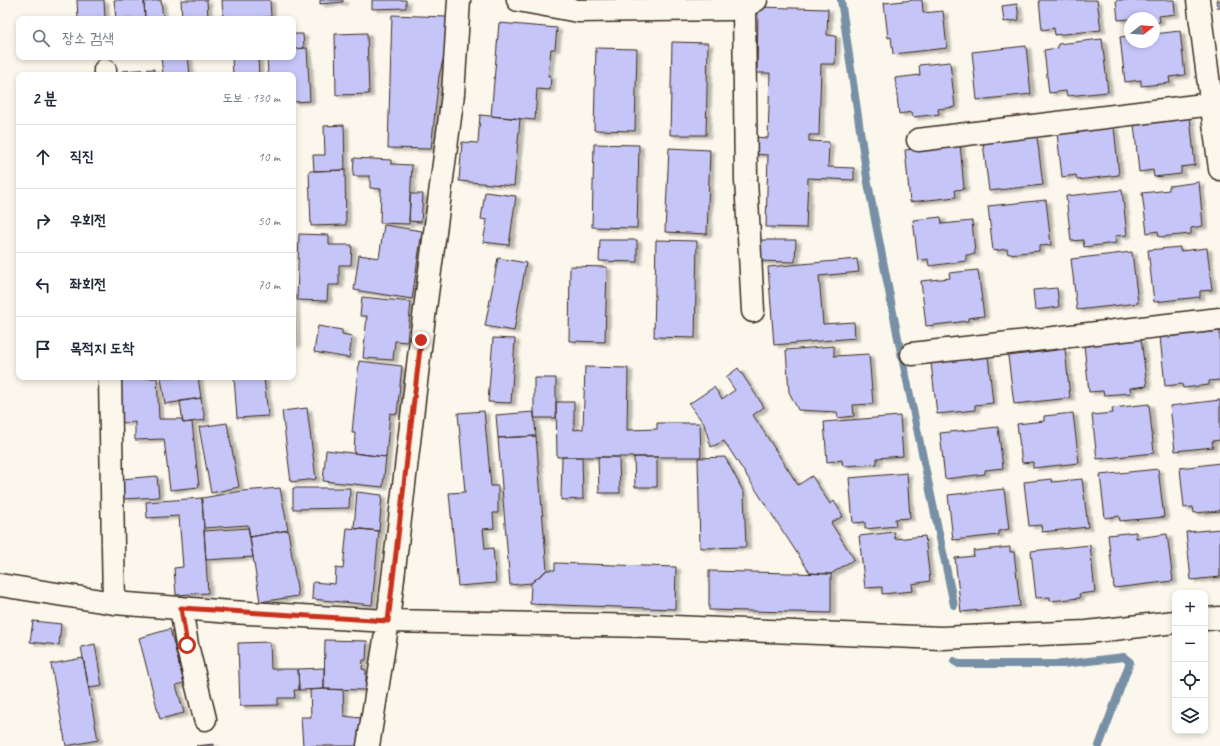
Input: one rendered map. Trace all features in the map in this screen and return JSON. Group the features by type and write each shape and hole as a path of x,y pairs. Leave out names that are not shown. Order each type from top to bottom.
{"street":[{"path":"368,746 388,621 421,340 453,94 459,0"},
{"path":"518,0 578,11 729,9 750,4 746,180 753,311"},
{"path":"1198,0 1216,104 1220,169"},
{"path":"918,140 1216,104"},
{"path":"912,354 1220,319"},
{"path":"110,380 114,603"},
{"path":"0,585 114,603 388,621 650,626 941,638 1086,632 1172,622"},
{"path":"181,608 187,645 205,719"},
{"path":"1208,619 1220,618"}],"building":[{"path":"77,0 104,0 105,16 78,16"},
{"path":"114,0 144,0 145,16 116,16"},
{"path":"161,0 163,16 145,16 144,2"},
{"path":"181,0 207,0 208,16 182,16"},
{"path":"222,0 270,0 271,16 223,16"},
{"path":"320,0 343,0 343,2 320,4"},
{"path":"372,0 406,0 406,8 372,9"},
{"path":"922,0 923,13 943,11 947,48 893,54 891,37 888,38 884,3"},
{"path":"1039,0 1097,0 1101,30 1055,35 1054,28 1042,30"},
{"path":"1116,0 1174,0 1175,14 1160,16 1160,12 1124,12 1124,20 1118,20"},
{"path":"1217,0 1220,0 1220,8 1218,8"},
{"path":"1017,4 1019,20 1004,22 1002,6"},
{"path":"758,7 828,9 827,35 836,36 835,64 821,64 819,135 809,135 809,141 829,142 828,167 854,168 854,180 808,178 806,228 766,227 768,155 753,154 753,137 768,138 770,73 757,73"},
{"path":"392,15 447,17 446,48 439,76 431,149 388,148"},
{"path":"499,23 557,28 555,49 551,49 548,76 551,76 550,90 537,89 535,120 491,116"},
{"path":"1180,31 1185,75 1169,77 1170,83 1141,86 1141,80 1125,82 1120,37 1124,37 1124,48 1160,48 1160,33"},
{"path":"367,33 369,94 336,95 335,34"},
{"path":"296,34 303,34 304,48 296,49"},
{"path":"1102,39 1108,92 1067,96 1066,91 1049,93 1044,50 1058,48 1058,44"},
{"path":"672,42 708,43 706,135 670,135"},
{"path":"1026,46 1031,94 977,100 972,52"},
{"path":"307,48 310,101 296,102 296,72 268,72 267,60 296,60 296,49"},
{"path":"596,48 637,49 635,131 594,130"},
{"path":"161,60 188,60 190,72 163,72"},
{"path":"232,60 258,60 259,72 233,72"},
{"path":"950,62 955,107 938,109 939,114 913,117 912,112 899,114 895,78 920,75 919,65"},
{"path":"154,69 154,72 122,71"},
{"path":"480,115 520,119 514,186 459,181 462,142 478,143"},
{"path":"1190,118 1195,165 1181,167 1181,174 1154,177 1153,170 1139,172 1134,124"},
{"path":"344,125 345,170 314,171 313,155 325,155 324,126"},
{"path":"1114,127 1119,175 1077,180 1076,175 1062,177 1057,133"},
{"path":"1037,137 1043,185 989,191 983,143"},
{"path":"594,144 639,145 637,228 592,227"},
{"path":"960,144 964,189 955,190 956,197 910,202 905,150"},
{"path":"669,148 710,150 707,234 665,232"},
{"path":"354,158 391,160 391,164 412,165 409,224 380,223 381,189 370,188 370,176 353,176"},
{"path":"345,170 346,225 311,226 309,171"},
{"path":"1199,182 1203,226 1191,228 1191,234 1159,237 1158,231 1147,233 1142,193 1169,190 1169,186"},
{"path":"1122,190 1127,235 1115,236 1116,243 1084,247 1083,240 1071,241 1066,196"},
{"path":"485,192 516,196 509,245 483,242 487,220 481,219"},
{"path":"410,194 423,194 421,222 409,221"},
{"path":"1046,200 1051,245 1039,246 1039,251 1008,254 1007,249 993,251 988,206"},
{"path":"941,217 942,224 972,221 975,254 966,255 966,261 929,266 928,259 918,261 913,220"},
{"path":"384,225 422,231 412,299 354,290 359,255 379,258"},
{"path":"299,234 329,235 329,245 352,245 351,265 339,265 339,285 328,285 327,301 297,300"},
{"path":"600,240 637,240 637,262 599,261"},
{"path":"656,240 697,241 695,338 654,337"},
{"path":"755,240 796,240 795,262 755,261"},
{"path":"1180,247 1180,251 1207,248 1212,290 1200,291 1200,297 1154,302 1148,250"},
{"path":"1132,252 1138,303 1077,310 1071,259"},
{"path":"498,258 526,263 514,331 485,326"},
{"path":"857,259 859,272 819,276 823,324 854,322 855,338 774,345 768,267"},
{"path":"570,266 607,267 605,342 569,341"},
{"path":"978,270 984,316 968,318 968,321 926,326 921,281 950,278 949,273"},
{"path":"1057,288 1059,307 1035,310 1033,290"},
{"path":"362,297 411,302 407,342 395,341 393,360 363,358 367,316 360,316"},
{"path":"318,326 342,330 342,334 352,336 349,358 314,352"},
{"path":"1220,331 1220,380 1209,381 1209,385 1183,388 1182,384 1165,386 1160,337"},
{"path":"493,338 515,339 511,403 488,402"},
{"path":"1141,339 1147,386 1130,388 1131,393 1104,395 1103,391 1089,392 1084,345"},
{"path":"834,346 834,356 869,354 873,404 853,405 854,416 838,418 837,412 798,410 789,392 786,350"},
{"path":"1065,349 1070,398 1014,404 1008,356"},
{"path":"988,356 993,403 975,405 975,410 937,414 931,363"},
{"path":"359,361 402,366 397,414 390,413 386,457 354,453 355,433 352,433"},
{"path":"585,367 628,368 627,430 657,429 657,423 700,423 701,457 557,457 556,402 574,402 574,430 583,429"},
{"path":"738,368 764,407 753,415 798,485 812,476 830,504 834,501 843,516 831,523 854,559 831,574 810,573 724,441 711,447 704,424 689,404 714,387 722,399 735,390 726,377"},
{"path":"534,378 556,378 556,418 534,418"},
{"path":"121,380 157,380 159,419 182,419 183,423 192,422 199,487 170,490 164,439 135,440 135,422 122,423"},
{"path":"161,380 198,380 201,398 165,404"},
{"path":"234,380 264,380 268,416 237,418"},
{"path":"201,398 205,420 183,423 180,401"},
{"path":"1220,400 1220,440 1212,441 1213,447 1175,451 1170,406"},
{"path":"1149,404 1154,453 1097,459 1092,415 1113,413 1112,408"},
{"path":"307,408 316,479 291,482 282,411"},
{"path":"484,411 491,486 498,486 498,513 493,513 494,528 483,529 485,549 493,548 496,583 458,586 449,493 465,492 458,413"},
{"path":"534,412 536,436 498,438 496,415"},
{"path":"1073,413 1079,463 1033,468 1033,462 1022,463 1017,424 1044,421 1044,416"},
{"path":"900,416 903,456 877,458 877,464 843,466 842,460 827,462 824,422"},
{"path":"227,423 239,487 211,493 199,427"},
{"path":"998,427 1003,468 985,470 985,474 945,479 940,433"},
{"path":"536,436 547,570 531,583 510,585 498,438"},
{"path":"326,450 386,457 383,487 323,481"},
{"path":"562,457 582,457 583,499 561,500"},
{"path":"598,457 619,457 620,493 599,493"},
{"path":"634,457 657,457 657,487 635,487"},
{"path":"725,457 744,493 746,547 700,548 698,458"},
{"path":"1220,463 1220,511 1194,513 1193,507 1184,508 1180,468"},
{"path":"1158,469 1164,517 1120,521 1119,516 1105,518 1100,475"},
{"path":"907,473 910,518 895,519 896,526 865,529 865,522 853,523 849,478"},
{"path":"157,476 159,497 123,499 121,479"},
{"path":"1051,479 1052,482 1082,479 1088,527 1042,532 1041,525 1029,526 1024,482"},
{"path":"280,488 288,530 250,537 248,525 204,528 202,498 242,491"},
{"path":"293,488 350,488 349,508 293,509"},
{"path":"1004,489 1009,529 999,531 999,535 953,540 948,495"},
{"path":"357,492 382,495 379,531 354,528"},
{"path":"202,498 208,593 176,595 174,568 183,567 179,516 147,518 146,502"},
{"path":"248,528 253,557 206,560 204,531"},
{"path":"347,528 379,531 372,605 312,599 313,582 335,584 336,568 343,569"},
{"path":"1220,529 1220,577 1191,580 1186,532"},
{"path":"288,530 298,596 260,602 250,537"},
{"path":"894,532 895,539 925,536 930,581 912,584 913,591 882,594 882,587 865,588 859,536"},
{"path":"1136,532 1136,538 1167,534 1173,581 1114,588 1108,535"},
{"path":"1090,545 1095,592 1079,594 1080,598 1050,601 1050,597 1036,598 1031,551"},
{"path":"1010,547 1010,552 1014,552 1020,606 961,612 955,558 974,556 973,551"},
{"path":"555,563 676,567 675,609 530,604 531,583 547,570 555,570"},
{"path":"709,571 831,574 831,613 709,610"},
{"path":"33,621 61,624 59,645 30,642"},
{"path":"170,629 184,683 176,685 184,713 160,719 139,638"},
{"path":"325,640 367,641 366,660 363,660 362,669 366,670 366,690 324,689"},
{"path":"270,642 271,669 298,669 299,690 294,690 295,698 278,698 278,705 240,706 238,643"},
{"path":"95,644 102,686 89,688 81,647"},
{"path":"83,658 98,740 66,746 51,664"},
{"path":"324,668 324,689 299,690 298,669"},
{"path":"310,690 343,690 344,716 361,718 359,746 303,746 301,717 311,717"},
{"path":"214,744 214,746 196,746"}],"waterway":[{"path":"841,0 867,178 898,338 954,605"},
{"path":"954,661 959,664 1063,664 1124,657 1130,662 1099,746"}],"route":[{"path":"187,645 181,608 388,621 421,340"}]}
